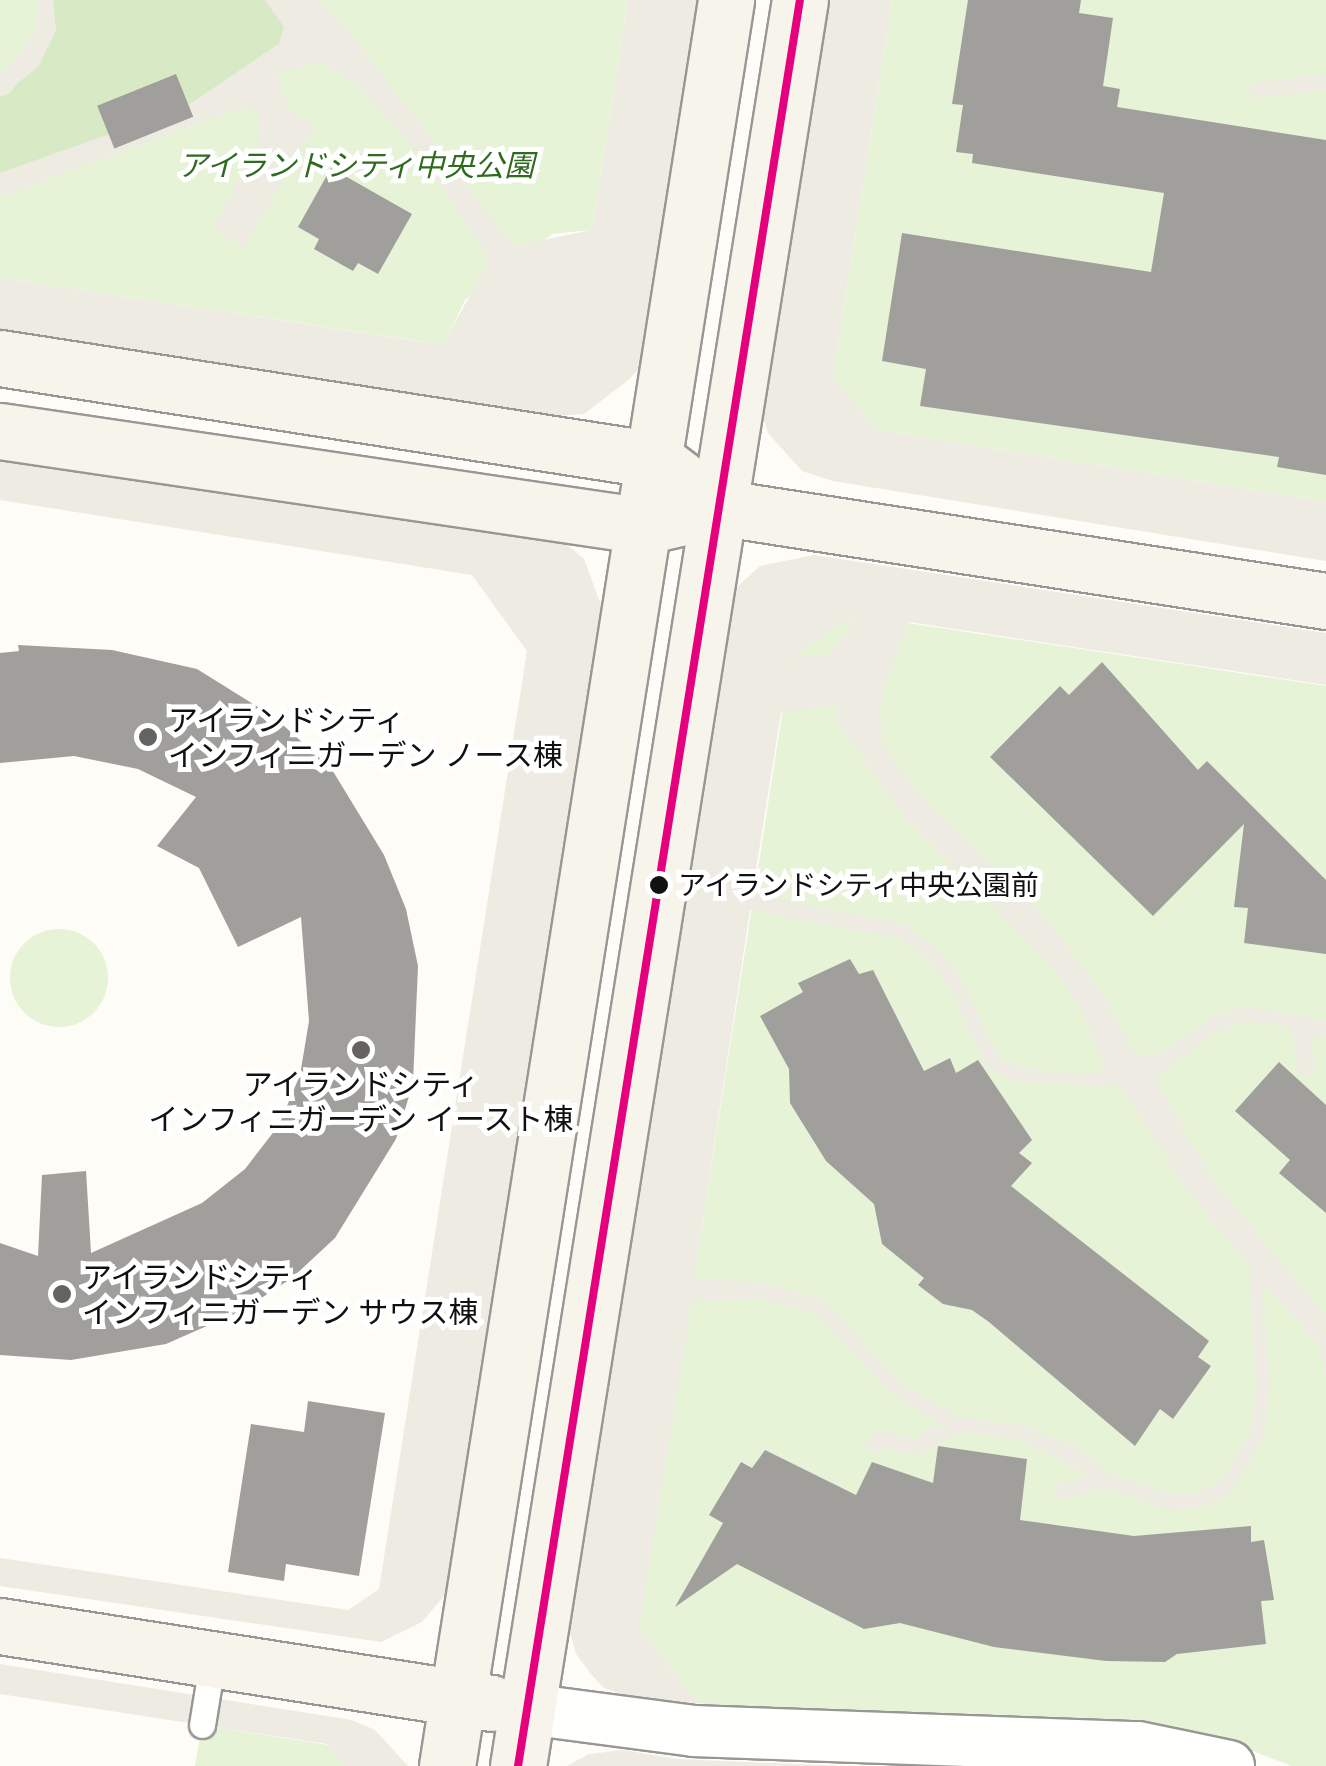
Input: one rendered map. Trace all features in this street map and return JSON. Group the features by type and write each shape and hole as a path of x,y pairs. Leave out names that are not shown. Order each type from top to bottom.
{"street":[{"path":"447,1766 726,0"},
{"path":"518,1766 722,508 800,0"},
{"path":"0,358 656,460 722,508"},
{"path":"0,431 644,526 722,508 1326,601"},
{"path":"0,1626 693,1731 893,1752 1138,1746 1229,1766"}],"lane":[{"path":"202,1725 213,1658"}],"green space":[{"name":"アイランドシティ中央公園","path":"0,0 628,0 592,230 552,234 465,300 444,345 0,278"},
{"path":"53,0 265,0 285,27 279,44 184,108 0,173 0,97 10,93 56,31"},
{"path":"892,0 1326,0 1326,502 877,430 833,376"},
{"path":"854,615 1326,686 1326,1766 1292,1766 1242,1747 697,1703 639,1627 791,658"},
{"path":"59,929 78,932 94,943 105,959 105,997 94,1013 78,1024 59,1027 40,1024 24,1013 13,997 10,978 13,959 24,943 40,932"},
{"path":"202,1725 328,1745 344,1766 195,1766"}],"shaded area":[{"path":"38,0 53,0 56,31 38,67 0,97 0,75 35,35"},
{"path":"265,0 316,0 345,26 513,246 592,230 628,0 703,0 647,361 584,414 558,416 0,330 0,278 443,345 489,260 428,164 356,84 322,62 275,74 289,110 315,126 244,248 213,228 260,138 259,116 242,107 0,197 0,173 184,108 279,44 284,27"},
{"path":"822,0 892,0 833,376 877,430 1326,502 1326,561 833,481 802,471 768,433 759,405"},
{"path":"1326,74 1326,90 1250,98 1249,84"},
{"path":"0,451 563,541 584,559 601,605 452,1586 422,1622 381,1642 0,1586 0,1558 348,1610 379,1589 527,651 472,575 0,500"},
{"path":"814,555 1326,633 1326,685 909,622 883,689 880,716 883,743 920,796 1045,916 1103,994 1135,1054 1159,1055 1208,1019 1241,1006 1326,1021 1326,1036 1319,1034 1312,1044 1314,1075 1299,1075 1290,1027 1244,1021 1215,1033 1155,1079 1212,1179 1326,1316 1326,1378 1317,1342 1262,1284 1270,1385 1265,1434 1233,1492 1201,1508 1165,1510 1104,1487 1057,1501 1052,1486 1088,1475 1024,1441 963,1432 917,1455 884,1448 875,1454 864,1445 871,1436 885,1432 916,1440 926,1428 947,1428 892,1395 817,1314 766,1300 692,1301 639,1627 697,1703 628,1696 604,1688 576,1654 569,1629 726,626 738,586 760,566","holes":["853,616 849,631 827,655 793,657","835,705 839,724 900,812 1051,965 1079,1007 1105,1069 1090,1074 1019,1068 998,1057 961,977 936,947 904,924 752,894 781,713","750,910 898,938 926,958 948,985 987,1068 1015,1082 1120,1086 1190,1195 1249,1265 1255,1385 1251,1432 1221,1481 1197,1493 1168,1494 1109,1473 1076,1447 1026,1426 960,1417 902,1384 824,1300 769,1284 694,1278"]},
{"path":"0,1664 352,1720 375,1730 408,1766 344,1766 327,1744 0,1694"},
{"path":"623,1750 678,1759 841,1766 567,1766 589,1754"}],"building":[{"path":"968,0 1081,0 1079,13 1113,18 1103,86 1120,89 1117,107 1326,140 1326,475 1277,467 1279,457 920,406 926,369 882,361 902,233 1151,272 1164,193 972,163 973,154 956,152 963,105 952,104"},
{"path":"176,74 193,117 114,148 97,106"},
{"path":"331,168 412,214 378,274 358,263 353,271 314,249 319,239 298,227"},
{"path":"18,645 112,650 197,669 274,717 331,768 384,855 406,909 418,966 413,1083 396,1139 335,1238 292,1278 243,1310 166,1344 71,1360 0,1355 0,1243 38,1256 42,1175 86,1171 91,1253 202,1203 245,1169 279,1125 300,1075 309,1021 301,917 238,947 199,868 157,846 196,797 138,769 74,756 0,763 0,653 19,651"},
{"path":"1102,662 1198,770 1207,761 1326,880 1326,954 1244,943 1248,908 1234,907 1244,824 1153,916 990,757 1060,686 1069,695"},
{"path":"850,959 859,974 873,970 924,1071 950,1058 956,1073 978,1060 1032,1140 1019,1153 1032,1163 1011,1186 1209,1341 1198,1357 1211,1366 1173,1419 1160,1409 1135,1446 989,1322 972,1310 943,1304 918,1285 924,1278 882,1244 874,1204 826,1161 790,1103 789,1069 760,1016 803,992 798,983"},
{"path":"1279,1062 1326,1105 1326,1213 1279,1173 1290,1160 1235,1111"},
{"path":"308,1401 385,1413 359,1576 286,1564 284,1581 228,1572 251,1424 304,1432"},
{"path":"938,1446 1027,1459 1020,1520 1134,1536 1251,1526 1251,1542 1264,1540 1274,1600 1261,1601 1266,1644 1177,1654 1165,1662 1106,1661 994,1647 900,1623 864,1629 737,1564 675,1607 723,1523 709,1515 741,1462 752,1468 765,1450 856,1495 872,1462 933,1483"}],"transit line":[{"path":"518,1766 800,0"}],"place":[{"name":"アイランドシティ インフィニガーデン ノース棟","path":"148,737"},
{"name":"アイランドシティ中央公園前","path":"659,885"},
{"name":"アイランドシティ インフィニガーデン イースト棟","path":"361,1050"},
{"name":"アイランドシティ インフィニガーデン サウス棟","path":"62,1294"}]}
